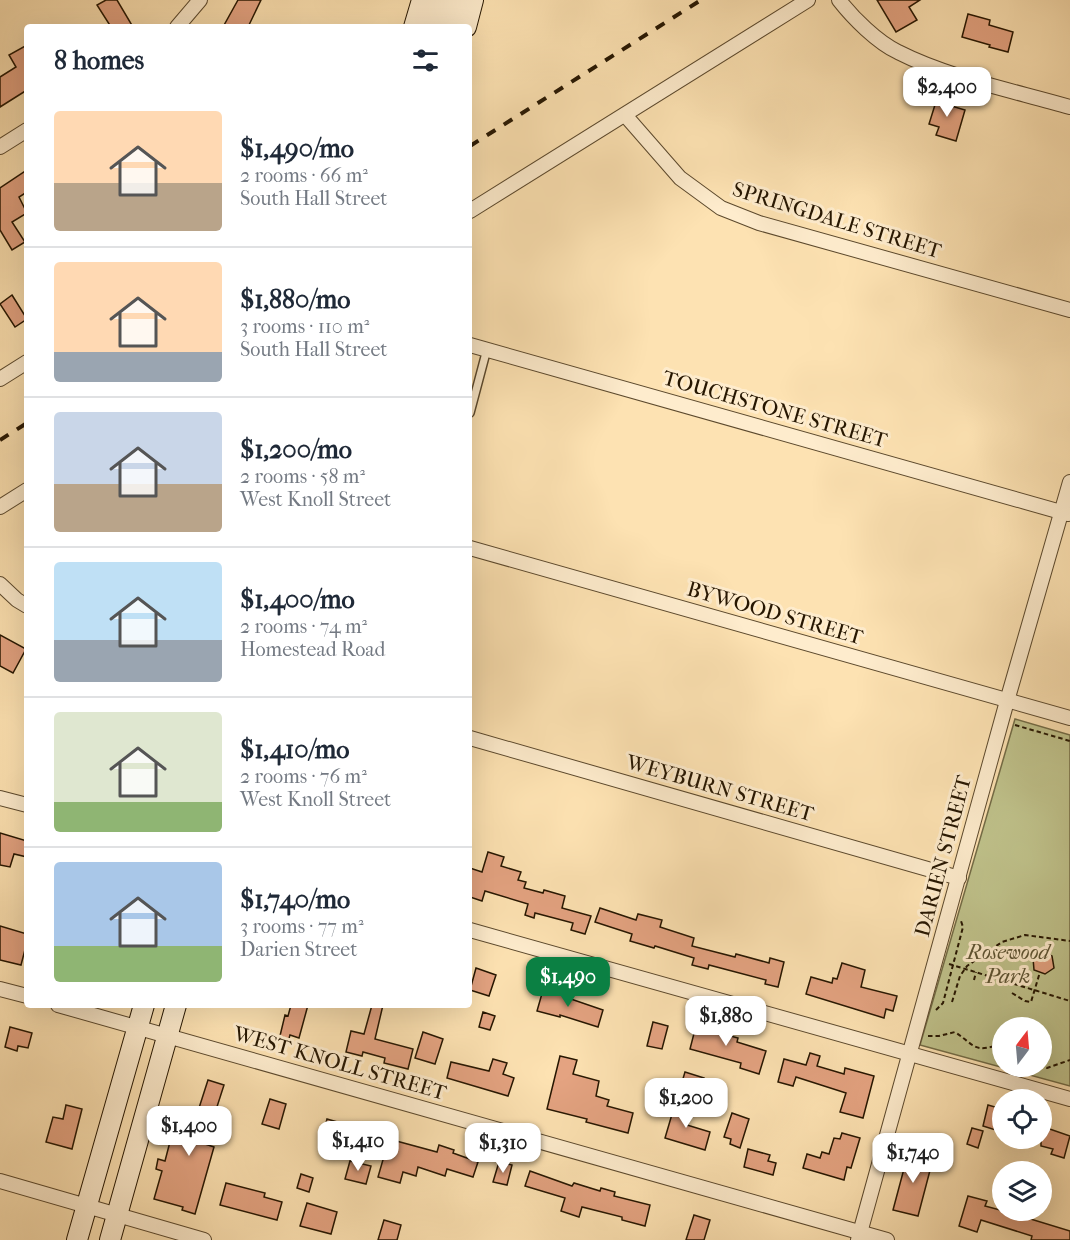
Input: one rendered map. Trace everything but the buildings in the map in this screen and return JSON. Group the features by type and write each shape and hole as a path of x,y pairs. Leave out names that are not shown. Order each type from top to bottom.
{"main road":[{"path":"415,24 422,0"},
{"path":"431,24 438,0"},
{"path":"449,24 455,0"},
{"path":"467,24 473,0"},
{"path":"76,1240 143,1008"},
{"path":"110,1240 175,1008"}],"street":[{"path":"180,24 200,0"},
{"path":"472,210 808,0"},
{"path":"839,0 860,23 896,51 938,69 1070,107"},
{"name":"SPRINGDALE STREET","path":"626,115 680,178 721,208 759,223 1070,310"},
{"path":"0,147 24,132"},
{"name":"TOUCHSTONE STREET","path":"472,346 1066,513"},
{"path":"0,379 24,364"},
{"name":"DARIEN STREET","path":"859,1236 1007,701 1066,513 1070,482"},
{"path":"0,507 24,492"},
{"name":"BYWOOD STREET","path":"472,549 1070,718"},
{"path":"0,584 24,604"},
{"name":"WEYBURN STREET","path":"472,739 959,878"},
{"path":"0,798 24,804"},
{"path":"472,931 1070,1099"},
{"path":"0,989 24,995"},
{"name":"WEST KNOLL STREET","path":"69,1008 859,1236 887,1240"},
{"path":"0,1181 204,1240"}],"lane":[{"path":"472,406 487,350"}],"path":[{"path":"1001,722 1070,741"},
{"path":"936,1010 943,1003 963,927 961,921"},
{"path":"952,1002 960,976 965,969 1002,942 1025,935 1070,941"},
{"path":"948,964 1070,1001"},
{"path":"974,980 976,972"},
{"path":"1012,993 1031,1002 1040,972"},
{"path":"928,1036 955,1032 964,1041 976,1047 992,1048"},
{"path":"1052,1066 1070,1060"}],"green space":[{"name":"Rosewood Park","path":"1015,719 1070,735 1070,1086 1037,1077 1052,1077 1052,1017 992,1017 992,1065 920,1045"}],"railway":[{"path":"472,145 701,0"},
{"path":"0,440 24,425"}]}
